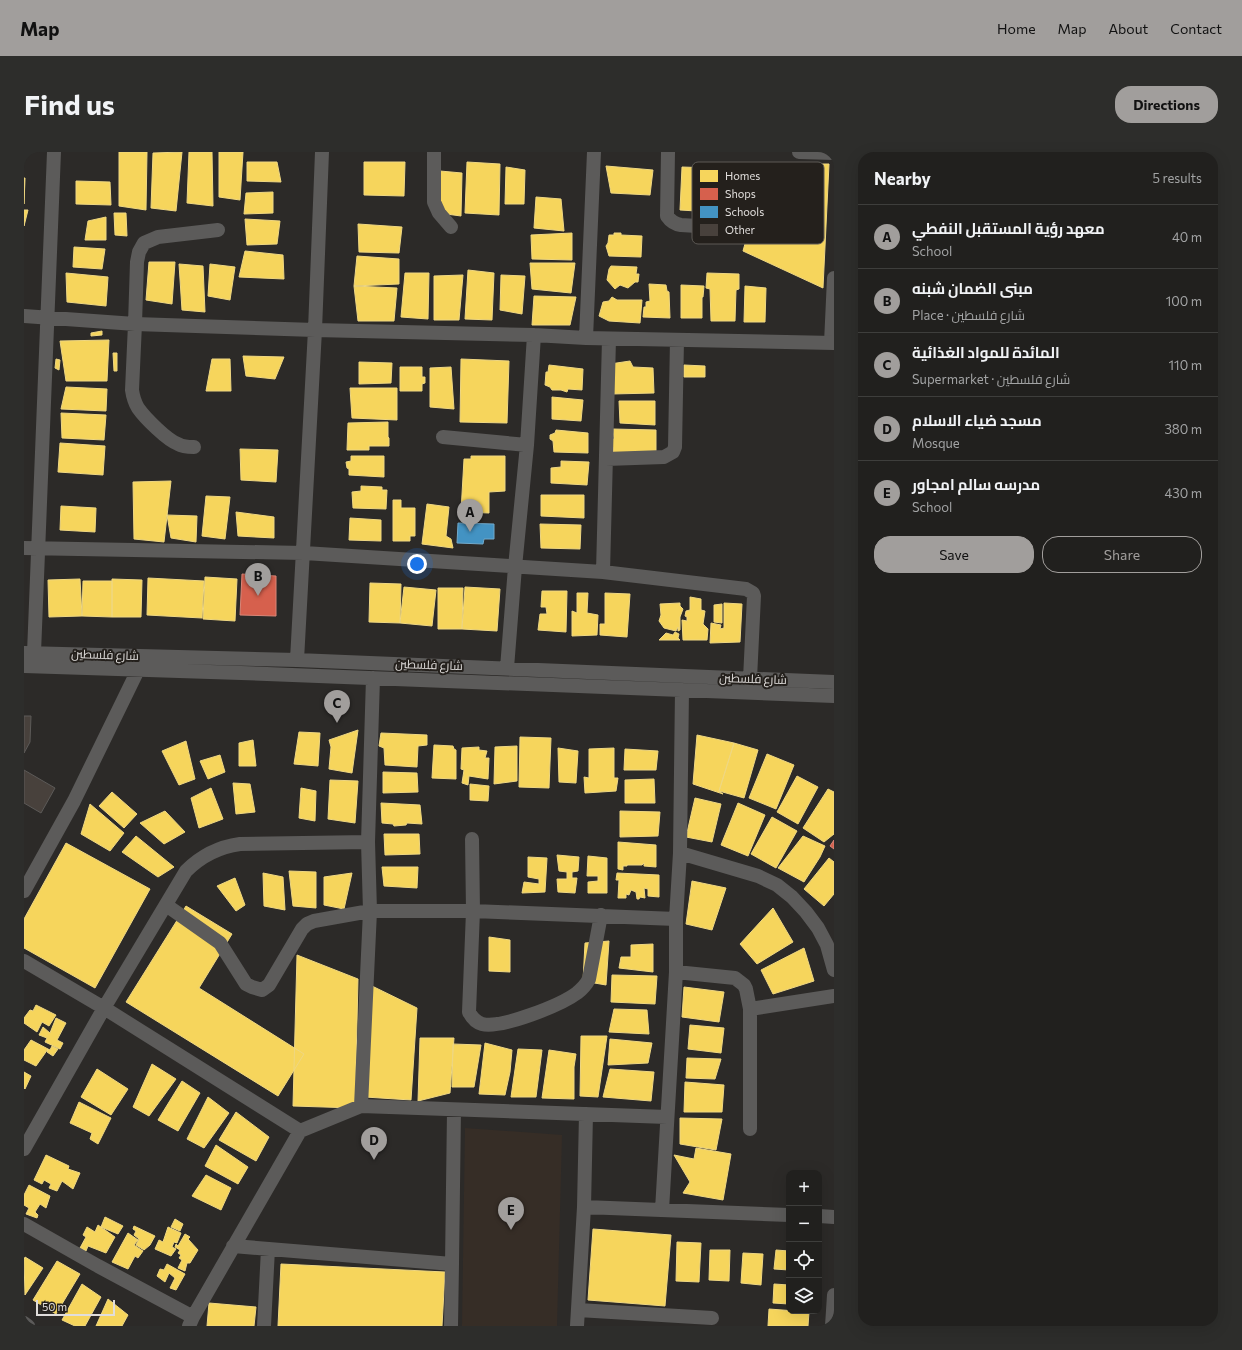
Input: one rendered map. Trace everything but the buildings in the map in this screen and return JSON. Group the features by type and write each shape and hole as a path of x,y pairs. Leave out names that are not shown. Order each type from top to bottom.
{"street":[{"path":"29,653 31,548 47,317 54,152"},
{"path":"297,660 315,330 322,152"},
{"path":"434,152 434,202 439,213 451,227"},
{"path":"586,338 594,152"},
{"path":"668,152 667,216 676,224 681,226 692,227"},
{"path":"798,152 834,153"},
{"path":"194,447 180,445 170,440 138,408 134,400 132,390 137,262 139,252 144,243 158,237 218,230"},
{"path":"24,316 135,324 534,335 609,339 833,343 834,278"},
{"path":"507,668 527,445 534,335"},
{"path":"603,572 609,339"},
{"path":"606,459 664,458 673,452 675,447 677,340"},
{"path":"443,437 527,445"},
{"path":"31,548 304,553 603,572 746,589 753,593 754,596 750,679"},
{"name":"شارع فلسطين","path":"29,653 241,666 373,678 834,696"},
{"name":"شارع فلسطين","path":"24,666 138,670 241,666 297,660 834,682"},
{"path":"24,891 74,801 138,670"},
{"path":"361,1106 370,912 368,842 373,678"},
{"path":"662,1210 676,972 676,919 680,852 682,690"},
{"path":"472,839 474,911 469,1012 472,1018 477,1022 493,1025 514,1020 555,1006 576,994 583,988 589,979 601,915"},
{"path":"25,1146 104,1008 186,871 193,864 203,856 228,846 240,844 368,842"},
{"path":"680,852 758,876 777,885 792,897 818,928 827,945 834,970"},
{"path":"166,905 216,939 226,951 246,984 252,988 262,990 269,985 302,929 307,924 314,921 370,912 474,911 676,919"},
{"path":"24,961 104,1008 300,1131"},
{"path":"676,972 735,978 744,984 750,1009 750,1129"},
{"path":"750,1009 834,996"},
{"path":"24,1224 191,1321 300,1131 361,1106 667,1117"},
{"path":"451,1326 454,1110"},
{"path":"577,1326 584,1207 586,1114"},
{"path":"584,1207 786,1215"},
{"path":"822,1216 834,1217"},
{"path":"233,1246 452,1264"},
{"path":"264,1326 268,1249"},
{"path":"832,1326 834,1295"},
{"path":"578,1310 712,1318"},
{"path":"24,1323 28,1326"}],"shaded area":[{"path":"465,1128 562,1135 557,1326 462,1326"}],"place":[{"name":"معهد رؤية المستقبل النفطي","path":"470,532"},
{"name":"مبنى الضمان شبنه","path":"258,596"},
{"name":"المائدة للمواد الغذائية","path":"337,723"},
{"name":"مسجد ضياء الاسلام","path":"374,1160"},
{"name":"مدرسه سالم امجاور","path":"511,1230"}]}
